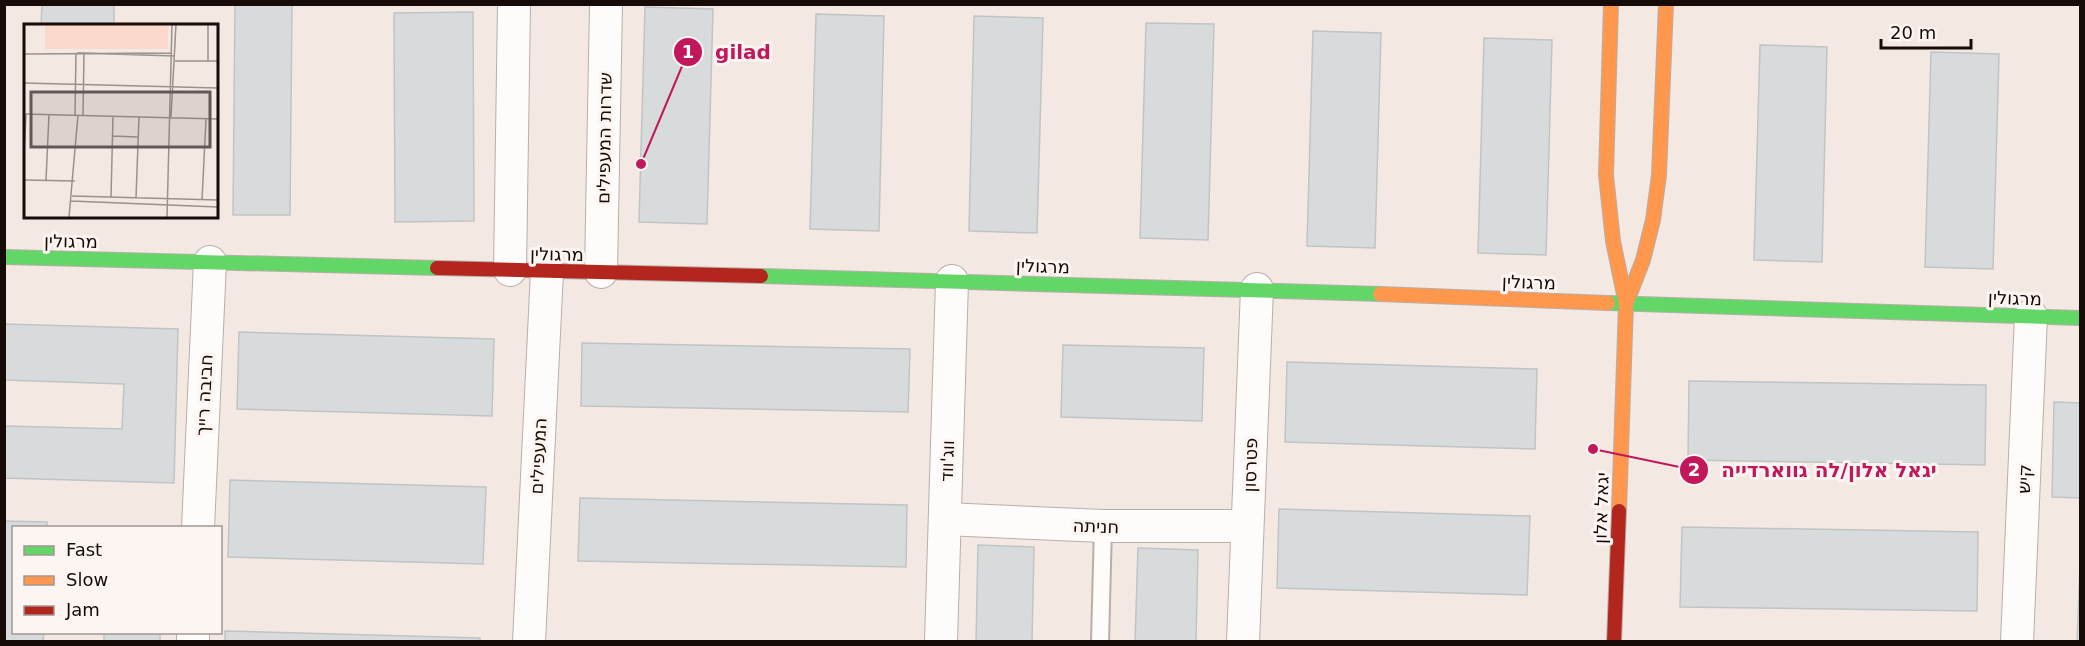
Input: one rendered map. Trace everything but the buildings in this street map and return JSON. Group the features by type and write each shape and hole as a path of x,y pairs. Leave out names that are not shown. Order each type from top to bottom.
{"street":[{"path":"510,270 514,4"},
{"name":"שדרות המעפילים","path":"601,272 606,4"},
{"name":"יגאל אלון","path":"1611,4 1606,176 1613,242 1626,304 1614,642"},
{"name":"יגאל אלון","path":"1626,304 1643,260 1658,187 1667,7"},
{"name":"מרגולין","path":"4,257 952,281 2080,318"},
{"name":"חביבה רייך","path":"198,526 210,262"},
{"name":"המעפילים","path":"529,642 547,272"},
{"name":"ווג'ווד","path":"941,642 952,281"},
{"name":"פטרסון","path":"1243,642 1257,290"},
{"name":"קיש","path":"2017,642 2031,316"},
{"name":"חניתה","path":"945,519 1103,526 1247,526"}],"lane":[{"path":"1100,642 1103,526"}],"traffic: fast":[{"path":"4,257 437,268"},
{"path":"761,276 1380,294"},
{"path":"1608,303 2080,318"}],"traffic: slow":[{"path":"1611,4 1606,175 1613,241 1626,304 1619,511"},
{"path":"1626,304 1643,260 1653,220 1659,175 1666,4"},
{"path":"1380,294 1608,303"}],"traffic: jam":[{"path":"437,268 761,276"},
{"path":"1614,642 1619,511"}],"place":[{"name":"gilad","path":"641,164"},
{"name":"יגאל אלון/לה גווארדייה","path":"1593,449"}]}
